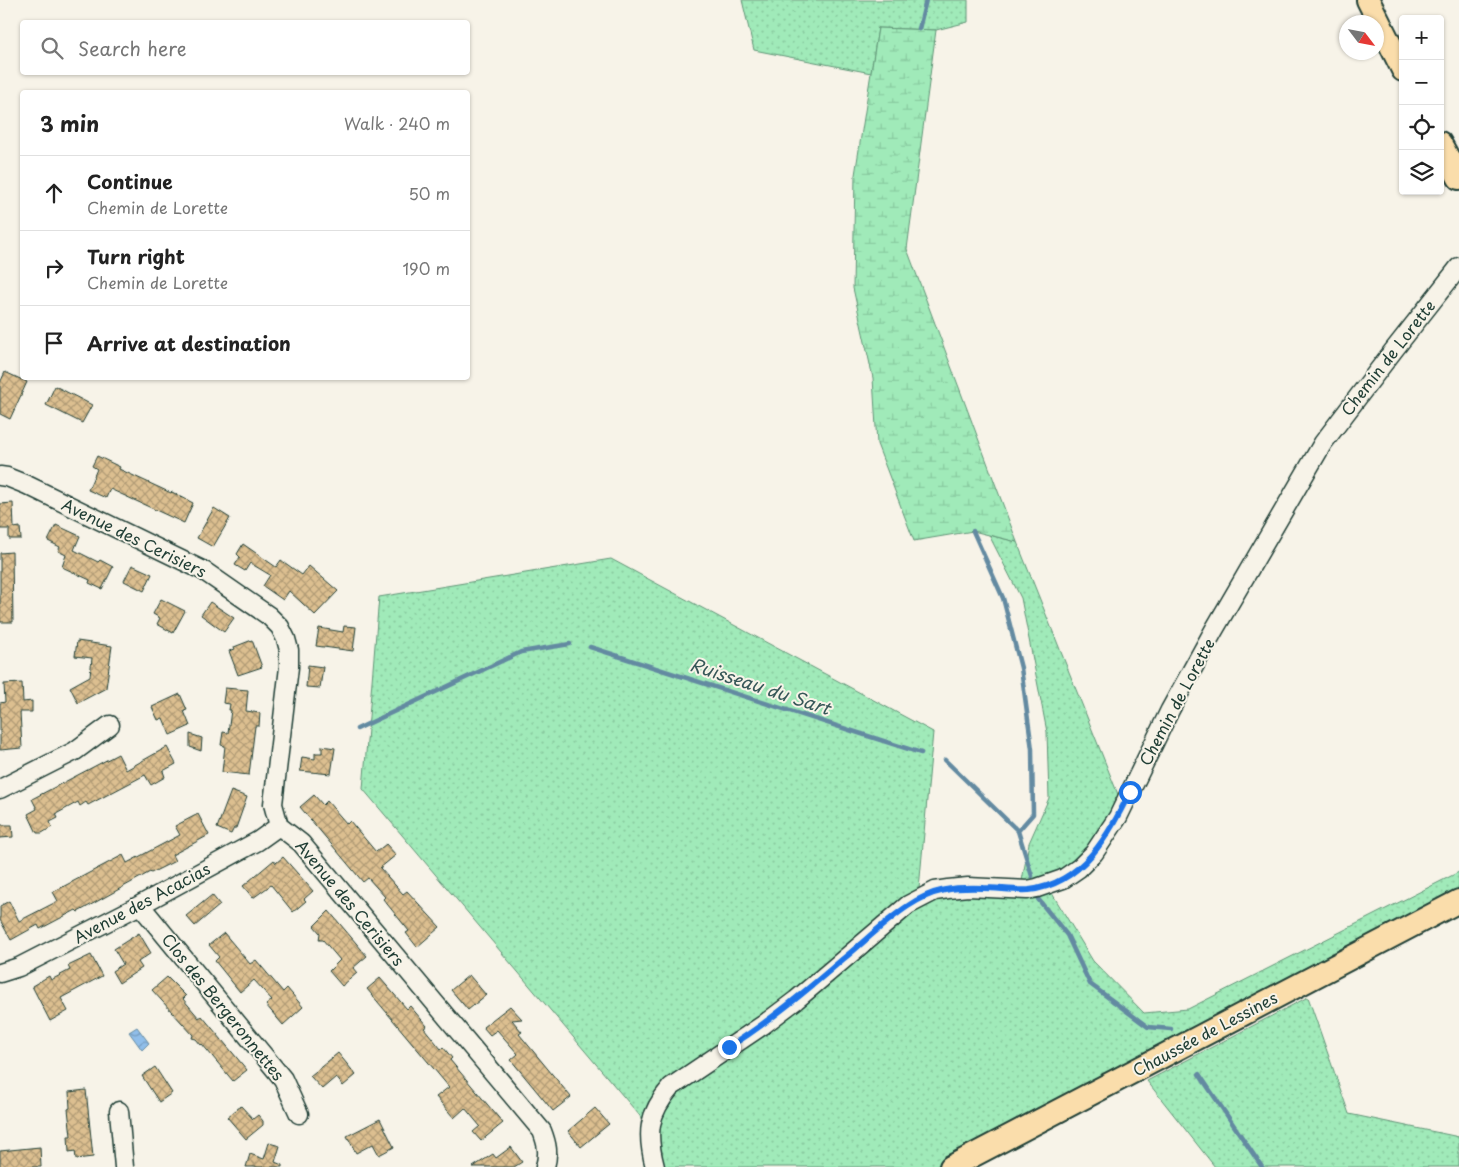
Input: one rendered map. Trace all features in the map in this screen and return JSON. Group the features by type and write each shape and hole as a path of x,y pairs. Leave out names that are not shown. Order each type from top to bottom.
{"main road":[{"path":"1368,0 1399,62"},
{"path":"1444,150 1459,178"},
{"name":"Chaussée de Lessines","path":"951,1167 1459,901"}],"street":[{"name":"Chemin de Lorette","path":"655,1167 650,1148 650,1124 660,1100 671,1087 763,1025 796,1000 908,905 935,891 948,889 968,887 1027,890 1037,888 1063,879 1080,868 1094,854 1118,817 1170,710 1214,630 1324,443 1459,267"},
{"name":"Avenue des Cerisiers","path":"0,476 7,476 27,485 204,571 269,616 280,627 289,650 289,667 272,804 279,826 301,843 542,1131 547,1144 548,1157 545,1167"},
{"path":"0,789 75,751 110,725"},
{"name":"Avenue des Acacias","path":"0,972 19,967 140,905 258,841 279,826"},
{"name":"Clos des Bergeronnettes","path":"140,905 283,1079 299,1114"},
{"path":"119,1111 124,1167"}],"green space":[{"path":"742,0 968,0 968,22 936,30 878,28 871,73 754,50"},
{"path":"878,28 936,30 907,249 1017,542 973,531 914,541 877,444 873,378 853,288 855,175"},
{"path":"989,535 1017,542 1121,802 1070,871 1021,886 1029,843 1049,798 1047,732 1021,598"},
{"path":"611,559 933,732 919,889 1020,893 1050,890 1093,961 1144,1013 1188,1009 1459,872 1459,894 935,1167 655,1167 640,1116 363,789 379,597"},
{"path":"1308,997 1349,1114 1459,1137 1459,1167 1215,1167 1147,1081"}],"water":[{"path":"137,1027 149,1043 142,1050 129,1032"}],"building":[{"path":"5,372 27,382 10,419 0,414 0,383"},
{"path":"55,386 92,405 82,423 46,405"},
{"path":"97,456 120,467 119,469 193,503 184,523 110,489 106,498 88,490 97,469 92,466"},
{"path":"13,503 14,528 20,527 21,539 9,539 9,529 0,529 0,504"},
{"path":"214,508 230,518 213,547 197,538"},
{"path":"56,525 80,536 74,550 113,567 102,589 89,583 90,580 62,567 66,555 58,551 60,547 48,541"},
{"path":"243,544 276,567 281,560 302,575 309,566 338,591 315,615 289,591 283,600 263,586 270,575 250,563 245,571 235,565 240,557 237,554"},
{"path":"12,552 13,622 0,622 0,553"},
{"path":"132,565 152,574 144,591 124,581"},
{"path":"161,599 185,611 173,633 157,624 160,618 153,614"},
{"path":"210,602 234,618 224,632 201,615"},
{"path":"344,626 356,627 353,651 316,646 319,628 343,632"},
{"path":"252,640 262,667 238,675 229,651"},
{"path":"77,641 112,646 106,688 78,703 70,687 90,676 92,658 75,656"},
{"path":"308,665 323,667 320,688 306,687"},
{"path":"22,683 23,702 32,701 32,712 20,712 22,748 0,750 0,703 5,702 4,684"},
{"path":"225,688 248,690 246,711 260,713 259,726 255,726 249,775 222,772 225,746 221,745 223,732 228,733 231,710 229,710 230,704 223,703"},
{"path":"180,694 187,710 184,711 190,726 170,735 163,718 158,720 152,707"},
{"path":"190,734 202,738 201,751 190,747"},
{"path":"322,746 335,748 331,774 300,771 302,757 315,759 315,753 322,753"},
{"path":"167,747 176,764 163,771 165,777 151,785 145,775 88,805 86,802 80,806 78,802 56,814 58,818 50,822 52,827 42,833 37,833 28,814 37,809 32,799 118,754 126,770"},
{"path":"231,791 247,797 236,828 234,828 231,834 217,828"},
{"path":"314,795 323,805 327,801 347,824 350,821 376,852 386,844 396,855 380,868 403,894 407,891 440,927 417,947 406,933 409,931 383,899 385,897 368,878 363,882 300,807"},
{"path":"198,814 209,835 172,855 175,861 150,872 78,912 76,910 40,929 38,925 11,940 0,920 0,906 9,901 19,921 58,901 53,892 123,855 127,863 180,835 175,826"},
{"path":"0,825 12,825 13,837 0,838"},
{"path":"283,857 313,891 304,899 306,901 293,912 271,885 253,898 243,886 274,860 276,863"},
{"path":"212,895 220,905 195,926 186,916"},
{"path":"329,911 367,956 353,968 357,973 342,986 329,971 340,960 323,940 319,940 320,933 314,926"},
{"path":"139,933 151,953 138,962 142,968 119,983 112,971 123,964 114,949"},
{"path":"224,933 250,964 256,960 283,992 287,988 303,1007 283,1025 266,1005 272,1000 254,980 240,992 215,961 219,957 209,945"},
{"path":"91,955 102,976 61,998 68,1011 50,1021 32,986 49,976 51,980 70,970 68,966"},
{"path":"469,975 486,995 468,1010 451,990"},
{"path":"167,977 186,996 183,999 199,1018 202,1016 247,1070 233,1081 202,1044 192,1038 193,1035 152,990"},
{"path":"380,978 407,1009 410,1006 427,1026 424,1028 441,1049 443,1047 452,1058 450,1060 503,1123 481,1141 473,1132 480,1126 465,1108 454,1118 436,1097 449,1087 367,989"},
{"path":"510,1006 522,1019 512,1020 522,1032 519,1034 571,1097 553,1111 511,1060 518,1054 497,1030 490,1035 483,1027"},
{"path":"338,1053 356,1075 343,1086 336,1077 322,1089 310,1076"},
{"path":"155,1067 172,1093 159,1102 142,1076"},
{"path":"86,1090 93,1157 76,1159 75,1151 69,1152 68,1136 71,1136 68,1109 70,1108 69,1092"},
{"path":"241,1106 253,1119 258,1115 263,1121 263,1125 246,1139 227,1117"},
{"path":"595,1108 609,1124 581,1147 568,1131"},
{"path":"380,1119 394,1147 379,1155 373,1144 356,1153 347,1136"},
{"path":"269,1143 280,1146 275,1162 282,1165 282,1167 246,1167 250,1154 264,1159"},
{"path":"40,1147 41,1167 0,1167 0,1151"},
{"path":"511,1147 522,1162 514,1167 473,1167 493,1154 496,1158"}],"waterway":[{"path":"919,29 926,0"},
{"path":"973,531 1003,598 1021,668 1032,749 1033,814 1018,831"},
{"name":"Ruisseau du Sart","path":"357,729 521,652 570,644"},
{"name":"Ruisseau du Sart","path":"590,647 921,753"},
{"name":"Ruisseau du Sart","path":"945,760 1018,831 1032,876"},
{"name":"Ruisseau du Sart","path":"1038,899 1067,935 1090,984 1148,1027 1171,1029"},
{"name":"Ruisseau du Sart","path":"1199,1074 1262,1167"}],"route":[{"path":"729,1047 763,1025 796,1000 908,905 935,891 968,887 1027,890 1063,879 1080,868 1094,854 1118,817 1130,792"}]}
